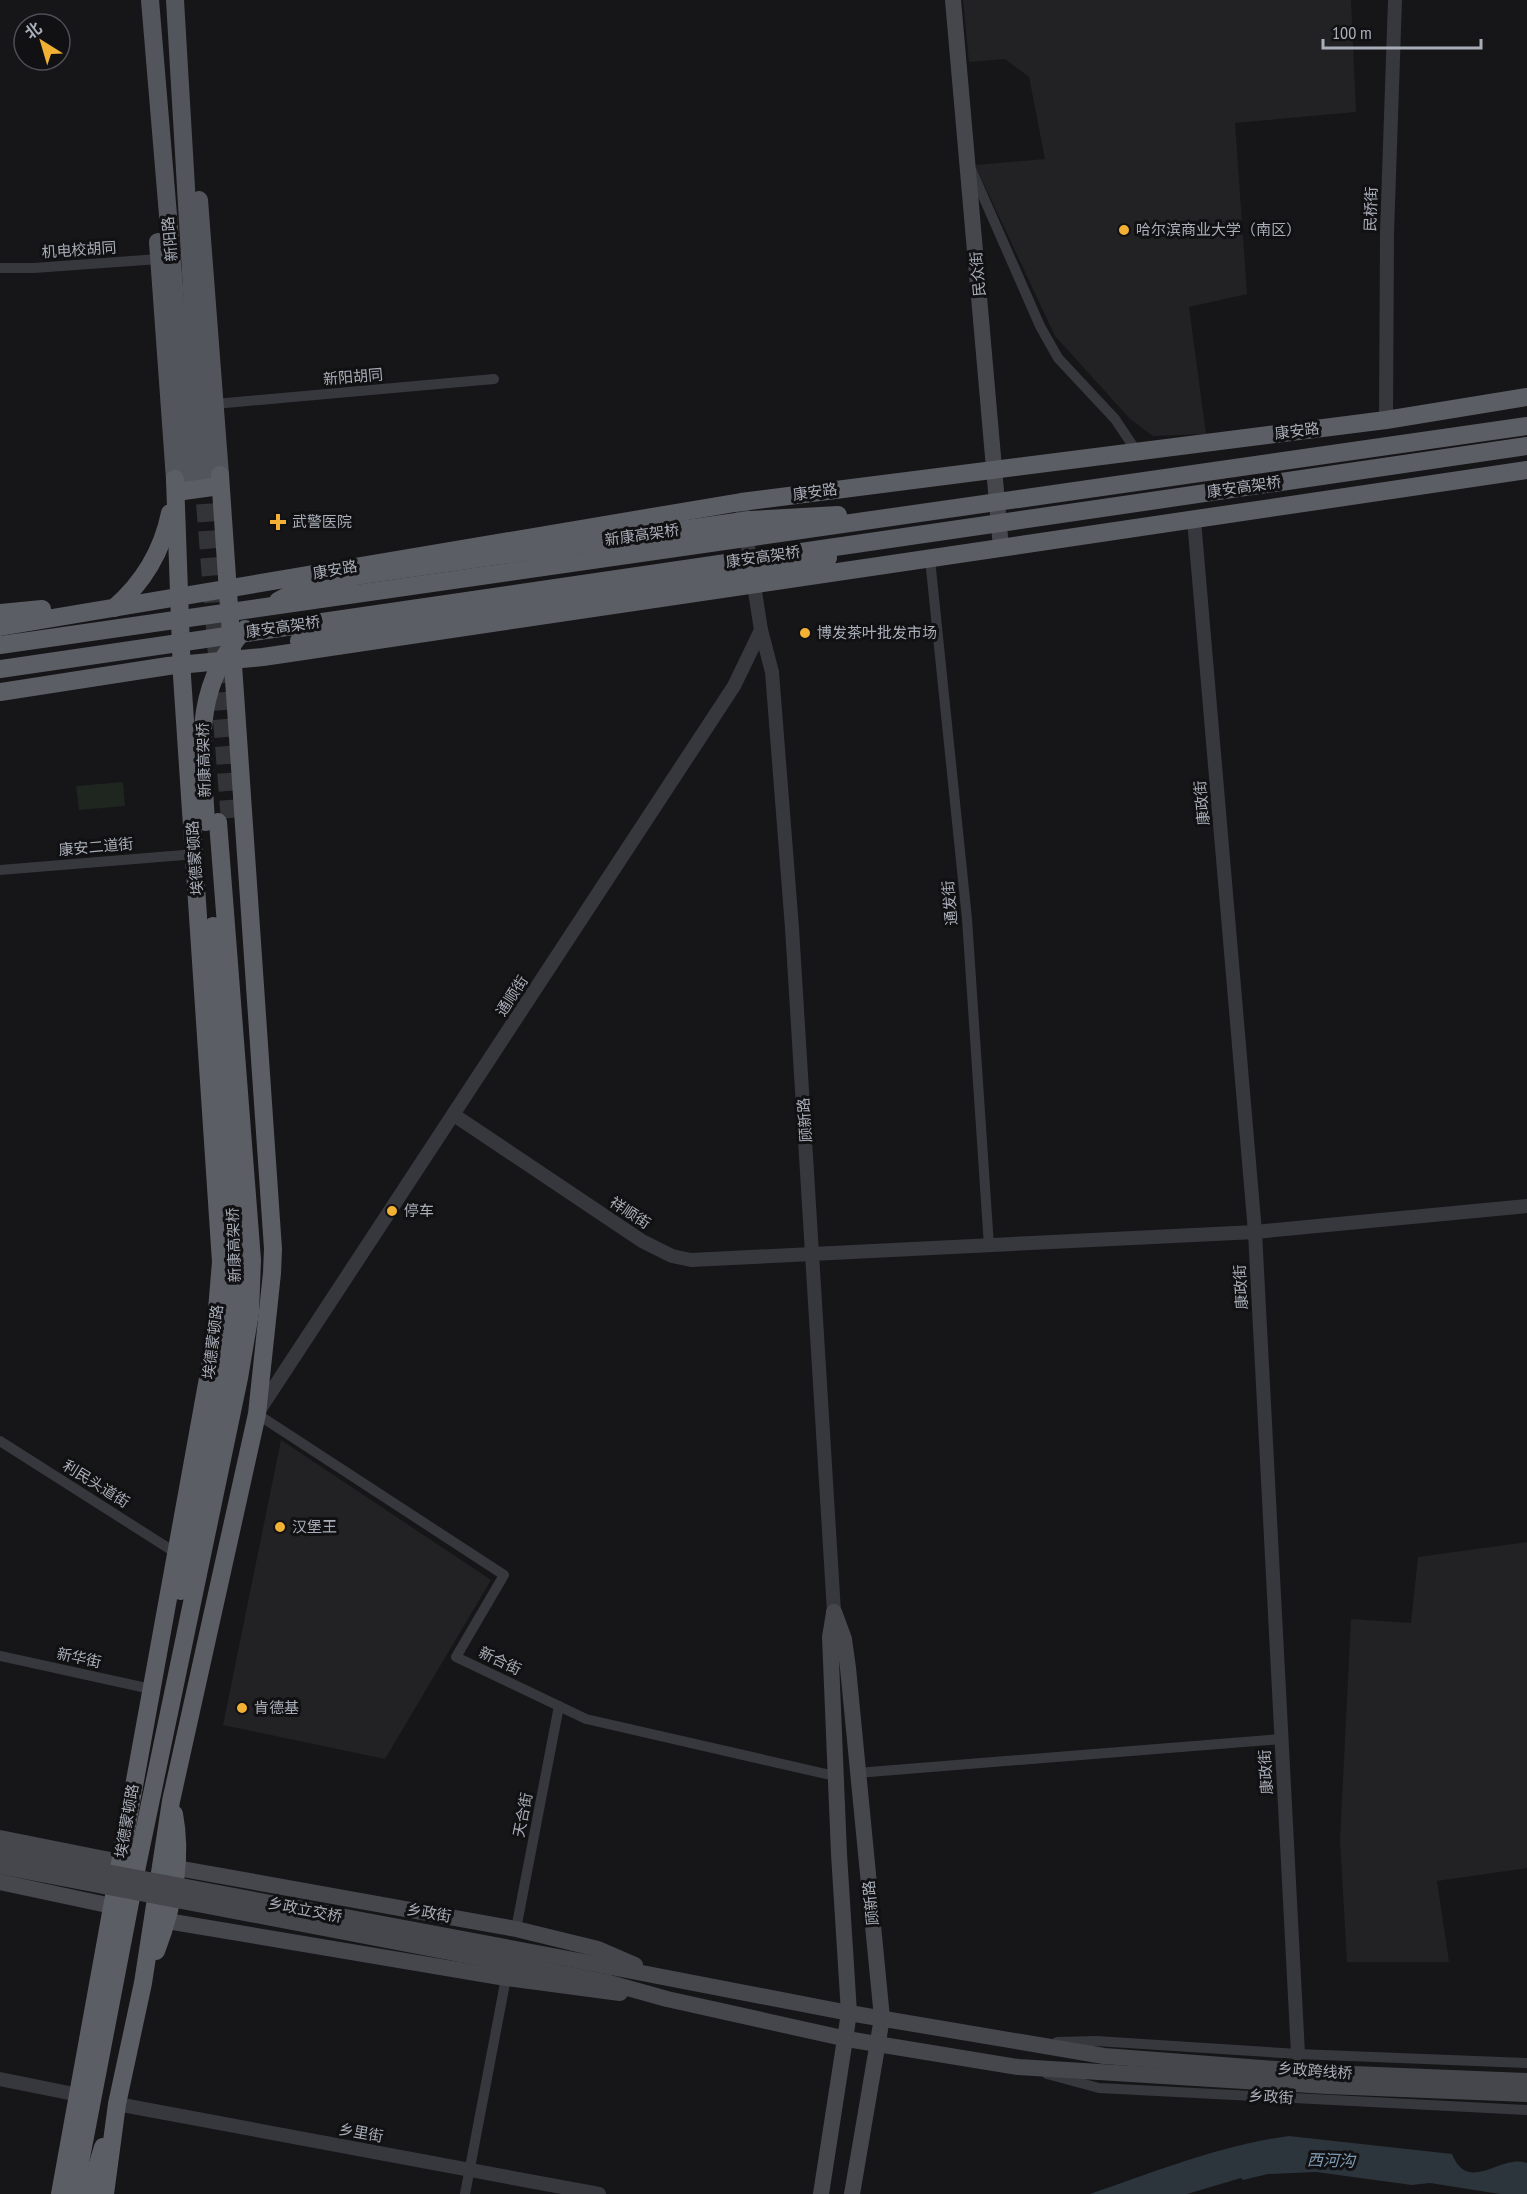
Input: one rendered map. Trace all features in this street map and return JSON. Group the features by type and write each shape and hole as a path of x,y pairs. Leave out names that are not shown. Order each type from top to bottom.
{"highway":[{"name":"康安路","path":"0,627 741,502 1386,420 1527,397"},
{"name":"康安高架桥","path":"0,645 1527,426"},
{"name":"康安高架桥","path":"0,669 1527,446"},
{"path":"0,692 168,666 236,660 753,585 1527,470"},
{"name":"埃德蒙顿路","path":"105,2194 117,2104 143,1983 171,1801 257,1414 273,1249 228,588 194,482"},
{"name":"埃德蒙顿路","path":"156,1690 176,1552 214,1345 221,1262 177,598 194,482"},
{"path":"110,609 137,586 156,558 167,529 194,482"},
{"name":"新康高架桥","path":"156,1690 220,1403 236,1304 236,1257 201,738 204,704 217,666 226,652 247,627 273,605 304,587 323,582 750,520 853,514 957,500 1058,495"},
{"path":"236,660 253,651 299,641 752,575 858,552 967,536 1060,513"},
{"name":"康安路","path":"0,614 62,607 110,609"},
{"path":"0,681 119,663 168,666"},
{"name":"埃德蒙顿路","path":"86,2101 129,1864 239,1378 250,1313 252,1260 224,821 267,1301"},
{"path":"129,1864 156,1690"},
{"path":"143,1983 167,1921 177,1868 178,1838 171,1801"},
{"name":"埃德蒙顿路","path":"74,2194 112,1906 129,1864"},
{"path":"61,2186 86,2101"},
{"name":"埃德蒙顿路","path":"89,2194 117,2104"}],"main road":[{"name":"新阳路","path":"150,0 194,482"},
{"name":"新阳路","path":"175,0 194,482"},
{"name":"民众街","path":"953,0 1001,548"},
{"path":"176,26 189,90 215,404 194,482"},
{"path":"153,28 150,90 159,259 194,482"},
{"name":"顾新路","path":"834,1611 844,1639 848,1668 882,2018 852,2194"},
{"name":"顾新路","path":"821,2194 847,2039 849,2013 835,1776 830,1637 834,1611"},
{"path":"0,1838 129,1864"},
{"name":"乡政立交桥","path":"0,1852 609,1974"},
{"name":"乡政立交桥","path":"0,1866 609,1974"},
{"name":"乡政街","path":"177,1868 516,1929 598,1949 675,1981"},
{"path":"0,1882 112,1906"},
{"name":"乡政街","path":"167,1921 506,1978 667,1999 847,2039 1018,2067 1527,2094"},
{"name":"乡政街","path":"609,1974 675,1981 1104,2056"},
{"name":"乡政街","path":"609,1974 667,1999"},
{"name":"乡政跨线桥","path":"1104,2056 1328,2073 1527,2081"}],"street":[{"name":"民桥街","path":"1386,420 1387,233 1395,0"},
{"path":"969,163 1040,326 1058,358 1115,419 1137,452"},
{"name":"机电校胡同","path":"0,268 34,268 159,259"},
{"name":"新阳胡同","path":"215,404 494,379"},
{"path":"741,502 761,630"},
{"name":"康政街","path":"1194,520 1255,1232 1299,2054"},
{"name":"通发街","path":"930,559 967,919 989,1246"},
{"name":"通顺街","path":"257,1414 734,686 761,630"},
{"name":"顾新路","path":"761,630 772,672 813,1253 834,1611"},
{"name":"康安二道街","path":"0,870 195,854"},
{"name":"祥顺街","path":"454,1115 642,1241 672,1256 699,1260 1255,1232 1527,1206"},
{"name":"新合街","path":"257,1414 504,1575 456,1657 586,1719 835,1776"},
{"name":"利民头道街","path":"0,1441 176,1552"},
{"name":"新华街","path":"0,1656 156,1690"},
{"name":"天合街","path":"516,1929 559,1706"},
{"path":"857,1773 1281,1739"},
{"path":"465,2194 506,1978"},
{"name":"乡政街","path":"1020,2043 1096,2041 1299,2054 1527,2063"},
{"name":"乡政街","path":"1018,2067 1099,2088 1527,2110"},
{"path":"0,2079 86,2101"},
{"name":"乡里街","path":"117,2104 599,2194"}],"shaded area":[{"name":"哈尔滨商业大学（南区）","path":"963,0 1351,0 1356,112 1235,123 1247,294 1189,307 1206,434 1153,436 1130,419 1055,336 975,165 1045,159 1029,77 1005,59 969,62"},
{"path":"123,782 125,806 79,810 76,786"},
{"path":"281,1440 491,1580 385,1759 223,1725"},
{"path":"1527,1542 1527,1868 1437,1881 1449,1962 1347,1962 1340,1840 1351,1619 1411,1623 1418,1557"}],"water":[{"name":"西河沟","path":"1289,2136 1452,2154 1464,2170 1472,2172 1480,2172 1515,2162 1527,2163 1527,2194 1500,2194 1430,2183 1412,2185 1316,2172 1268,2174 1243,2180 1241,2178 1187,2194 1090,2194 1213,2153"}],"tunnel":[{"path":"203,477 230,821"}],"place":[{"name":"哈尔滨商业大学（南区）","path":"1124,230"},
{"name":"武警医院","path":"278,522"},
{"name":"博发茶叶批发市场","path":"805,633"},
{"name":"停车","path":"392,1211"},
{"name":"汉堡王","path":"280,1527"},
{"name":"肯德基","path":"242,1708"}]}
